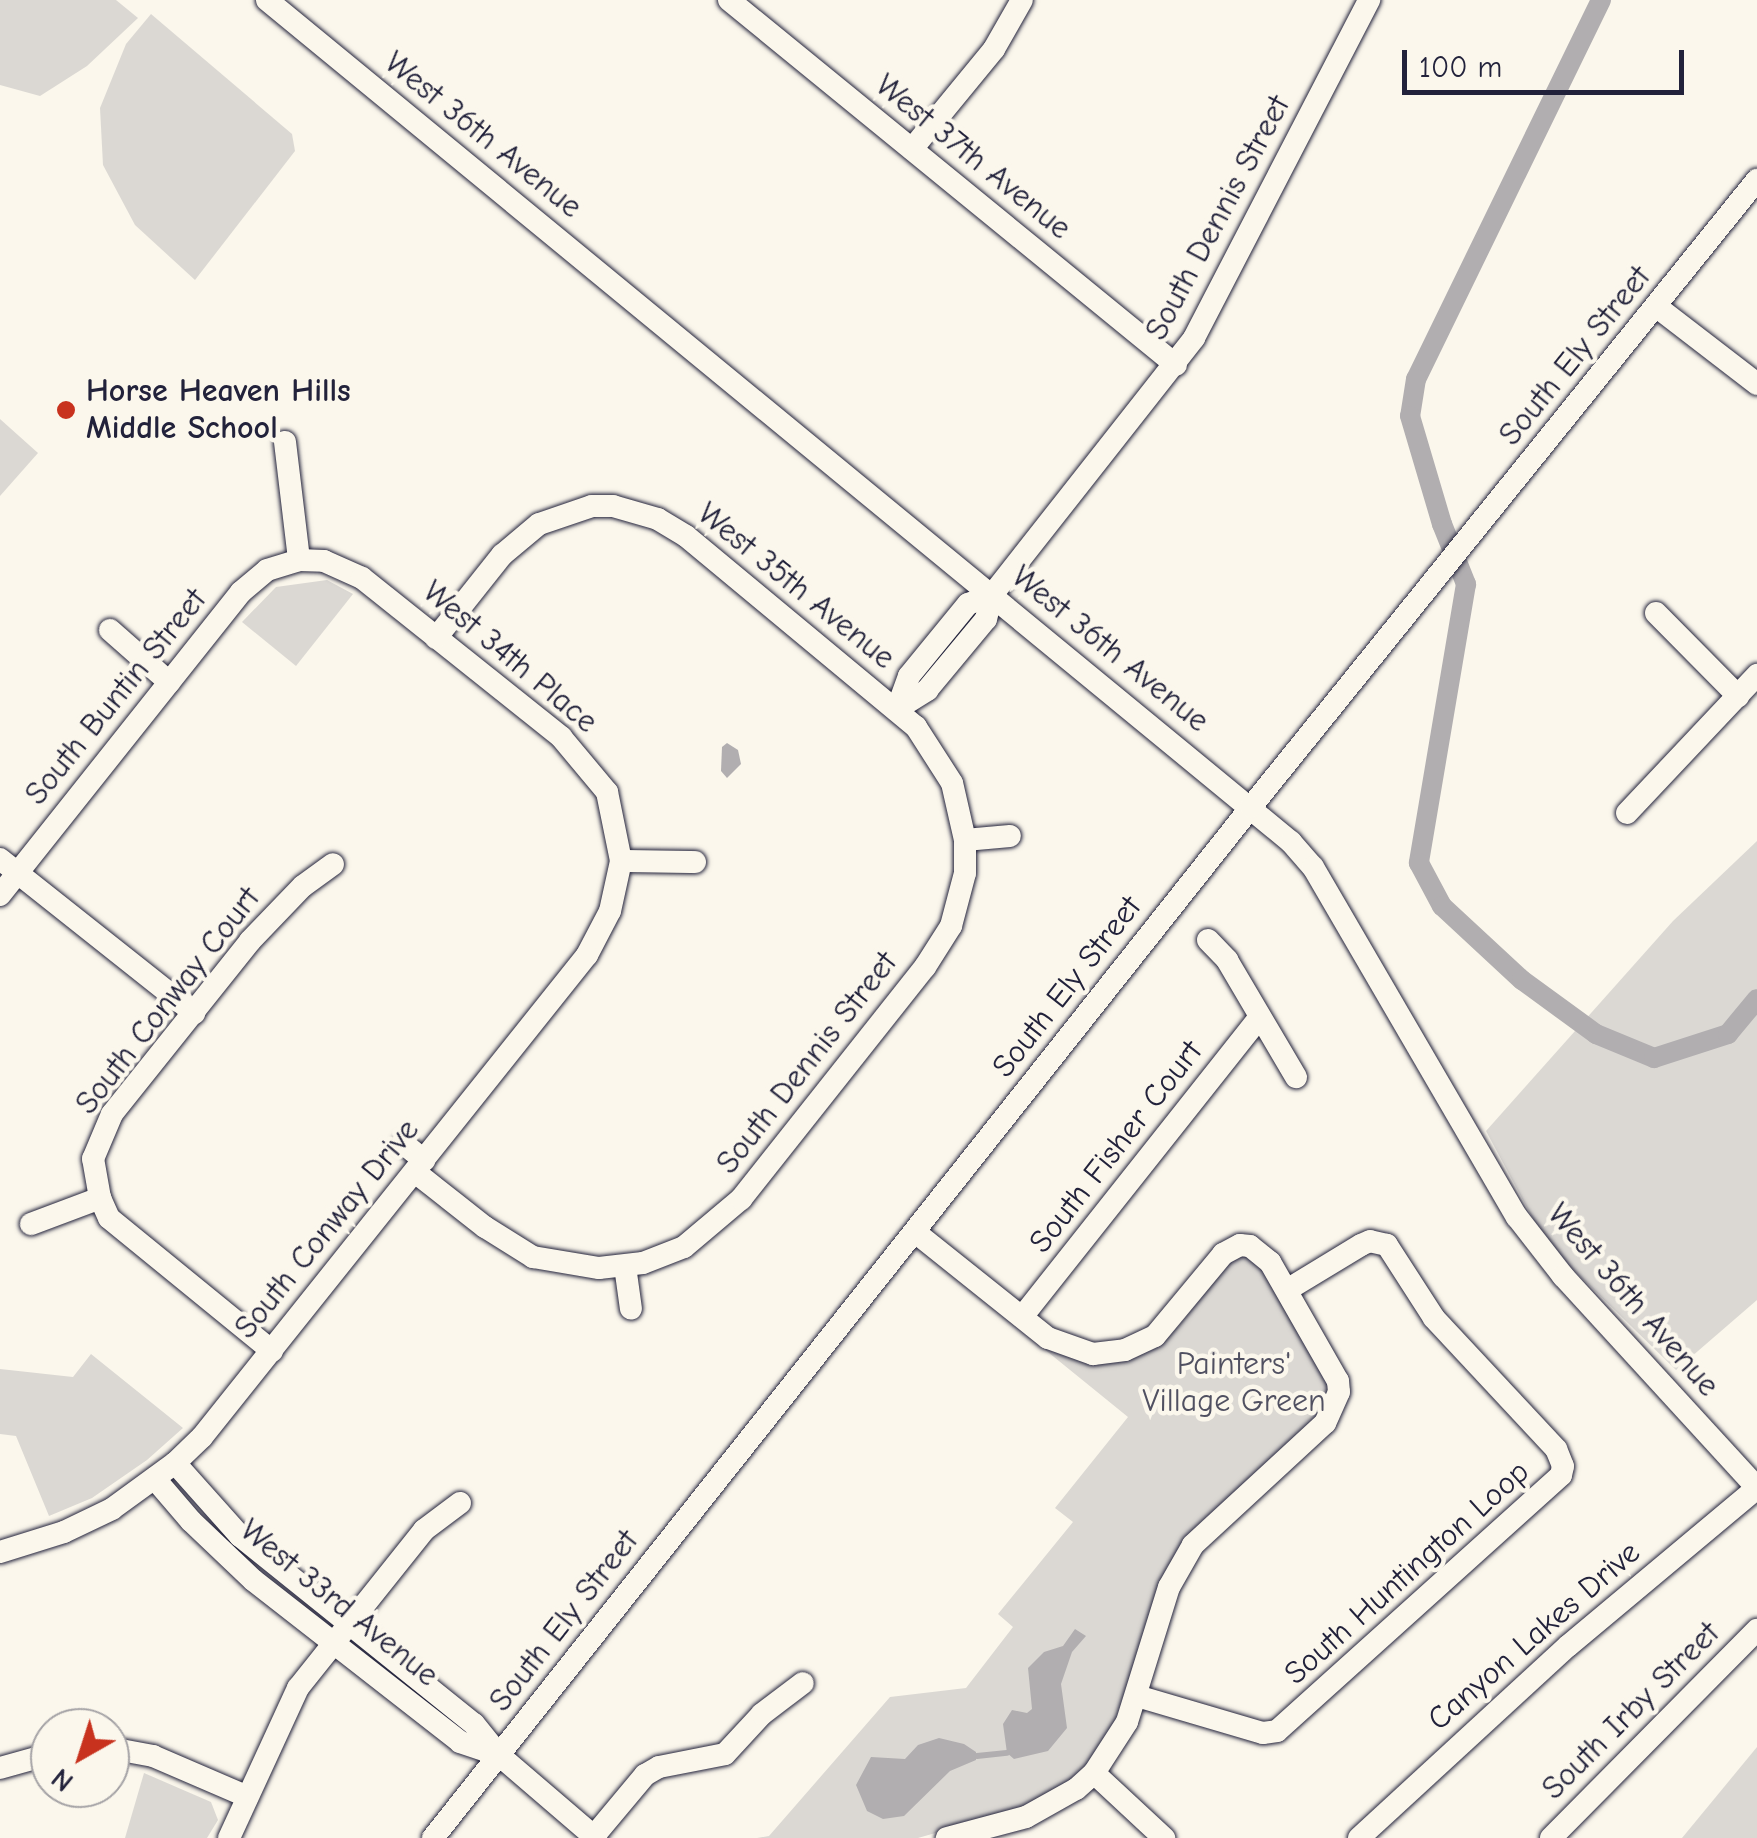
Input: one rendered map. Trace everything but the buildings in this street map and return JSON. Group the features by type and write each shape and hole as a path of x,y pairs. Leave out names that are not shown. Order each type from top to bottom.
{"street":[{"name":"West 36th Avenue","path":"267,0 1252,807 1313,867 1498,1187 1537,1245 1757,1488"},
{"name":"West 37th Avenue","path":"729,0 1176,365"},
{"path":"912,148 994,48 1022,0"},
{"name":"South Dennis Street","path":"897,708 909,676 968,604 992,595 1176,365 1211,309 1369,0"},
{"name":"South Ely Street","path":"433,1838 1252,807 1757,180"},
{"path":"1656,306 1757,384"},
{"path":"285,442 298,560"},
{"name":"West 35th Avenue","path":"436,638 520,538 569,510 613,506 658,519 686,536 897,708 938,755 952,783 965,840"},
{"name":"West 34th Place","path":"298,560 324,560 348,569 580,756 607,792 621,861"},
{"name":"South Buntin Street","path":"0,895 9,865 254,579 298,560"},
{"path":"1656,614 1738,696"},
{"path":"110,630 169,682"},
{"path":"1627,814 1757,676"},
{"path":"965,840 1010,836"},
{"name":"South Dennis Street","path":"404,1144 419,1166 485,1228 533,1256 576,1266 625,1266 684,1247 716,1224 779,1134 940,946 963,890 965,840"},
{"path":"621,861 695,862"},
{"name":"South Conway Drive","path":"0,1552 76,1526 175,1463 272,1351 586,955 610,911 621,861"},
{"name":"South Conway Court","path":"100,1198 94,1159 102,1133 266,922 333,864"},
{"path":"9,865 194,1013"},
{"path":"1208,940 1227,960 1296,1078"},
{"name":"South Fisher Court","path":"1022,1317 1260,1017"},
{"path":"32,1224 100,1198 126,1236 272,1351"},
{"path":"914,1232 1064,1347 1108,1353 1138,1346 1154,1336 1223,1254 1240,1245 1261,1253 1287,1290 1338,1381 1337,1403 1325,1424 1193,1545 1169,1587 1137,1696 1114,1748 1094,1774 1030,1828 947,1838"},
{"name":"South Huntington Loop","path":"1137,1696 1263,1733 1277,1731 1560,1475 1563,1466 1556,1449 1434,1318 1387,1244 1378,1241 1361,1245 1287,1290"},
{"path":"625,1266 631,1309"},
{"name":"West 33rd Avenue","path":"175,1463 240,1536 474,1724 499,1755 595,1837"},
{"name":"West 33rd Avenue","path":"156,1478 220,1552 460,1742 499,1755"},
{"name":"Canyon Lakes Drive","path":"1359,1838 1568,1646 1757,1488"},
{"path":"229,1838 298,1688 424,1530 460,1504"},
{"name":"South Irby Street","path":"1551,1838 1757,1630"},
{"path":"595,1837 645,1775 659,1767 725,1754 762,1714 803,1683"},
{"path":"130,1752 153,1756 248,1797"},
{"path":"0,1768 30,1760"},
{"path":"1094,1774 1164,1838"}],"green space":[{"path":"0,0 116,0 138,18 87,66 40,96 0,85"},
{"path":"151,14 292,134 295,151 195,280 135,225 103,165 100,108 126,44"},
{"path":"0,419 38,453 0,496"},
{"path":"327,580 353,594 296,666 242,622 276,587"},
{"path":"1757,841 1757,1300 1676,1370 1546,1243 1486,1131 1673,921"},
{"name":"Painters' Village Green","path":"1245,1255 1261,1266 1328,1381 1331,1395 1321,1414 1202,1521 1167,1567 1107,1744 1068,1784 1022,1808 918,1838 757,1838 769,1836 890,1697 966,1688 1013,1627 998,1614 1073,1522 1055,1508 1128,1417 1038,1344 1080,1361 1149,1349 1178,1327 1229,1263"},
{"path":"91,1354 183,1428 147,1460 92,1498 49,1516 16,1436 0,1434 0,1369 73,1377"},
{"path":"1757,1747 1757,1838 1682,1838"},
{"path":"144,1773 211,1802 218,1820 207,1838 125,1838"}],"shaded area":[{"path":"727,743 738,750 741,764 727,778 721,771 722,747"},
{"path":"1075,1629 1086,1636 1072,1652 1061,1684 1067,1728 1048,1751 1014,1759 1007,1753 1003,1724 1012,1710 1027,1713 1032,1709 1028,1668 1044,1652 1063,1646"},
{"path":"939,1738 964,1744 976,1752 976,1760 950,1771 904,1816 883,1819 867,1811 856,1785 871,1757 905,1759 918,1745"}],"waterway":[{"path":"1601,0 1416,379 1410,416 1442,524 1466,584 1419,863 1442,906 1522,980 1596,1034 1654,1058 1728,1034 1757,999"},
{"path":"977,1756 1007,1753"}],"place":[{"name":"Horse Heaven Hills Middle School","path":"66,410"}]}
